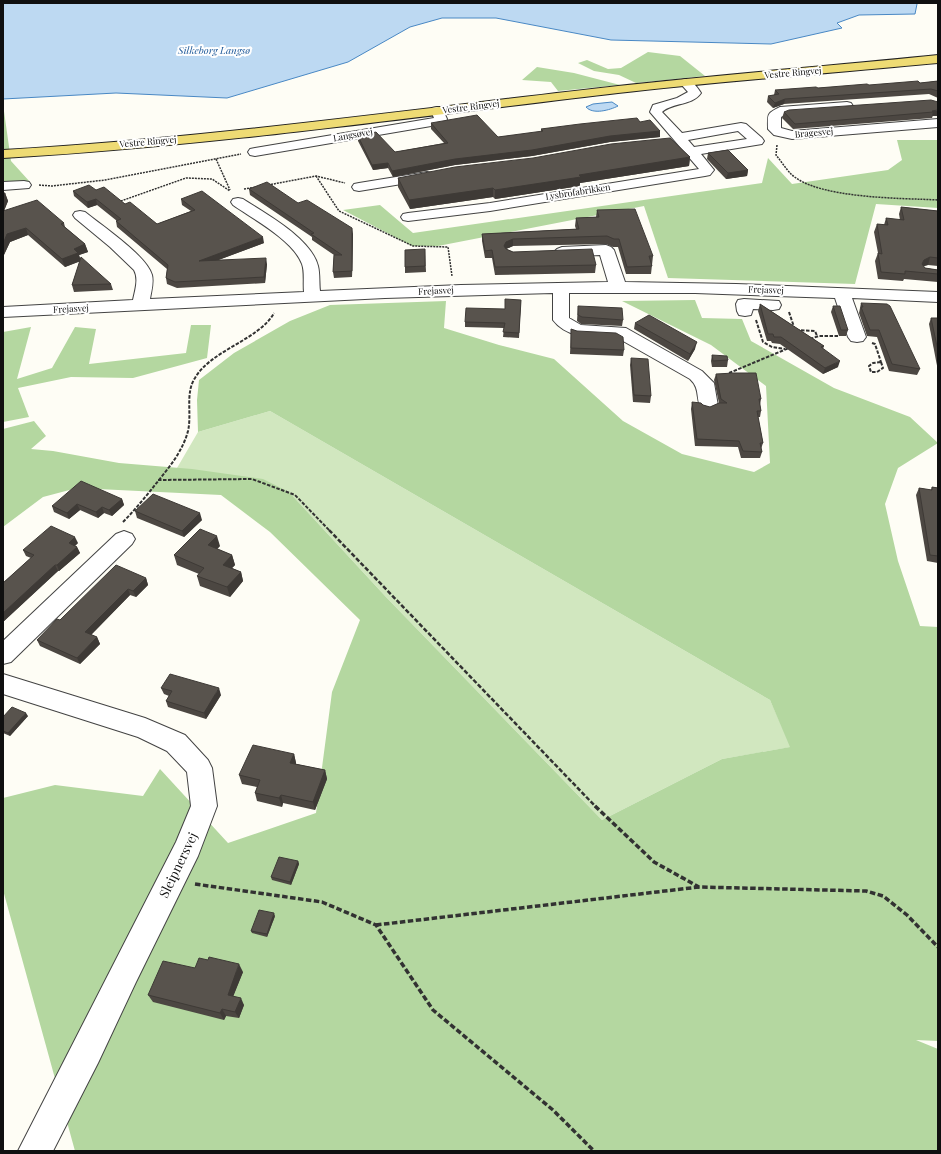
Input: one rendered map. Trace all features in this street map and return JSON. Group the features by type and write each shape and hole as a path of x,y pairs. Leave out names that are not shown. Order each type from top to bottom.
{"main road":[{"name":"Vestre Ringvej","path":"3,154 54,151 246,133 686,83 938,59"}],"street":[{"name":"Lysbrofabrikken","path":"408,217 490,206 705,172 707,170 691,152 675,140 656,112 658,108 664,105 695,94 686,83"},
{"name":"Bragesvej","path":"860,105 784,110 774,115 775,129 785,134 792,135 938,124"},
{"name":"Langsøvej","path":"255,152 437,121 442,119 437,111"},
{"path":"675,140 741,128 757,141 691,152"},
{"path":"359,187 437,174"},
{"path":"3,186 24,185"},
{"path":"235,196 294,242 304,253 310,264 312,296"},
{"path":"80,215 135,261 143,273 145,284 140,305"},
{"path":"544,252 606,250 618,287"},
{"name":"Frejasvej","path":"3,312 284,297 454,290 618,287 845,300"},
{"path":"560,288 561,320 577,330 620,332 696,375 705,383 709,406"},
{"name":"Frejasvej","path":"745,311 744,304 787,305 845,300 938,297"},
{"path":"845,300 857,337"},
{"path":"696,375 729,373"},
{"path":"3,655 123,531"},
{"name":"Sleipnersvej","path":"3,684 144,729 176,743 199,768 204,806 188,847 125,971 87,1052 35,1151"}],"path":[{"path":"785,134 777,144 776,155 792,175 811,186 838,192 938,200"},
{"path":"24,185 52,186 105,180 255,152"},
{"path":"216,159 235,196"},
{"path":"235,196 316,176 359,187"},
{"path":"316,176 338,211 413,246 448,247 454,290"},
{"path":"115,203 186,178 200,177 212,179 235,196"},
{"path":"123,531 158,480 172,463 188,433 191,416 190,403 192,385 196,376 213,361 269,322 284,297"},
{"path":"787,305 795,330 814,331 817,336"},
{"path":"745,311 755,315 763,342 772,347 786,349"},
{"path":"800,330 802,336"},
{"path":"804,342 817,336 857,337 875,344 881,362 883,368 877,372 872,372 869,366 873,363 881,362"},
{"path":"729,373 792,347"},
{"path":"158,480 252,479 295,495 611,822 654,862 700,887"},
{"path":"171,881 322,902 376,925 700,887 866,891 883,896 907,915 938,947"},
{"path":"376,925 433,1010 553,1110 594,1151"}],"green space":[{"path":"648,52 680,56 705,76 636,83 619,75 594,71 578,63 587,60 608,69 621,68"},
{"path":"537,67 574,73 620,85 558,91 551,82 522,80"},
{"path":"3,104 11,161 30,182 3,184"},
{"path":"897,140 938,140 938,208 876,204 855,284 668,278 644,206 438,246 412,246 343,210 380,205 413,233 762,183 768,158 792,184 888,170 902,160"},
{"path":"695,300 702,318 742,319 751,341 834,388 910,417 938,443 898,468 885,504 898,561 920,626 938,627 938,1041 916,1040 938,1049 938,1151 75,1151 3,890 3,798 55,785 143,796 160,769 228,843 316,813 332,692 360,620 270,532 221,495 77,488 43,497 3,527 3,429 34,421 46,436 31,449 53,451 119,463 192,469 263,479 289,492 386,597 602,820 722,759 790,747 770,700 270,411 198,432 197,400 199,380 234,353 290,321 330,305 446,301 444,328 499,345 554,359 623,421 682,454 754,472 770,463 766,386 711,345 622,301"},
{"path":"191,325 211,325 207,358 133,378 71,377 18,388 29,417 3,422 3,332 31,327 17,379 52,368 75,327 96,329 89,364 186,353"},
{"path":"270,411 770,700 791,747 722,759 602,820 386,597 289,492 177,468 198,432"}],"water":[{"name":"Silkeborg Langsø","path":"3,3 917,4 915,14 859,15 837,23 842,28 771,44 611,40 496,18 442,18 410,27 348,62 227,98 116,93 3,99"},
{"path":"612,102 618,106 611,109 597,111 593,111 586,107 593,104"}],"building":[{"path":"918,81 920,83 938,81 938,91 931,89 785,99 775,103 768,96 779,94 775,90"},
{"path":"931,100 938,102 938,110 932,111 933,112 795,124 784,112 789,110"},
{"path":"477,115 498,137 543,131 541,129 637,118 640,122 650,120 660,131 610,136 532,150 455,159 392,171 388,163 372,165 358,136 376,132 395,152 448,143 431,123"},
{"path":"670,138 690,157 579,175 581,177 495,190 493,188 409,200 398,178 455,167 533,158 611,144"},
{"path":"728,150 748,170 728,173 708,153"},
{"path":"267,182 298,203 307,200 352,228 352,271 333,272 334,255 342,255 311,234 314,233 249,189"},
{"path":"89,185 96,190 104,187 125,204 130,202 157,224 195,210 181,199 202,191 263,237 199,261 266,258 264,277 175,282 166,278 168,265 116,221 121,219 96,199 87,202 73,191"},
{"path":"37,200 64,223 61,224 85,244 74,249 78,253 62,259 26,228 7,234 3,244 3,211"},
{"path":"901,207 938,211 938,258 930,257 924,260 922,264 925,268 938,270 938,274 905,271 905,274 881,272 878,253 882,254 877,224 888,225 886,218 904,220"},
{"path":"635,209 653,256 649,256 652,266 627,267 619,239 614,239 607,236 513,239 506,242 504,246 506,249 513,252 592,249 596,265 495,267 492,250 485,251 482,234 579,229 576,218 599,217 597,210"},
{"path":"425,249 425,266 405,267 405,250"},
{"path":"81,257 111,284 72,285"},
{"path":"505,299 521,300 519,333 503,332 505,323 465,322 466,308 505,309"},
{"path":"861,303 887,304 890,306 920,369 892,364 879,330 870,330 861,307 863,307"},
{"path":"760,304 824,346 821,347 840,361 825,368 781,337 774,337 773,334 768,334"},
{"path":"578,306 622,308 623,320 582,317 578,315"},
{"path":"833,306 840,306 848,330 841,330"},
{"path":"649,315 697,342 690,354 635,323"},
{"path":"931,318 938,318 938,351"},
{"path":"571,329 577,331 616,333 623,337 624,350 571,348"},
{"path":"712,355 727,356 728,360 713,361"},
{"path":"631,358 648,359 651,396 634,395"},
{"path":"756,373 761,399 759,399 761,411 757,411 763,443 760,443 762,452 743,451 739,441 697,439 692,402 701,403 710,407 719,403 727,403 721,399 716,374"},
{"path":"81,481 122,499 109,510 102,507 96,512 77,504 67,513 52,506"},
{"path":"932,487 938,488 938,556 930,555 919,488 932,490"},
{"path":"153,494 200,513 182,531 135,511"},
{"path":"51,526 75,537 69,543 77,547 57,565 55,565 3,613 3,583 34,555 23,550"},
{"path":"200,529 217,536 208,545 232,555 223,565 241,572 227,587 197,576 204,568 174,555"},
{"path":"116,565 146,578 133,591 128,589 85,632 97,637 77,658 37,640 57,619 60,620"},
{"path":"170,674 219,688 204,713 166,701 172,691 161,688"},
{"path":"12,707 26,713 8,733 3,731 3,717"},
{"path":"253,745 294,754 290,763 325,770 313,802 281,795 279,798 255,793 260,780 239,775"},
{"path":"279,857 298,861 290,882 271,877"},
{"path":"259,910 274,913 267,934 251,931"},
{"path":"209,957 239,964 228,995 241,998 235,1012 222,1009 220,1013 148,995 163,961 195,968 199,958 208,960"}]}
